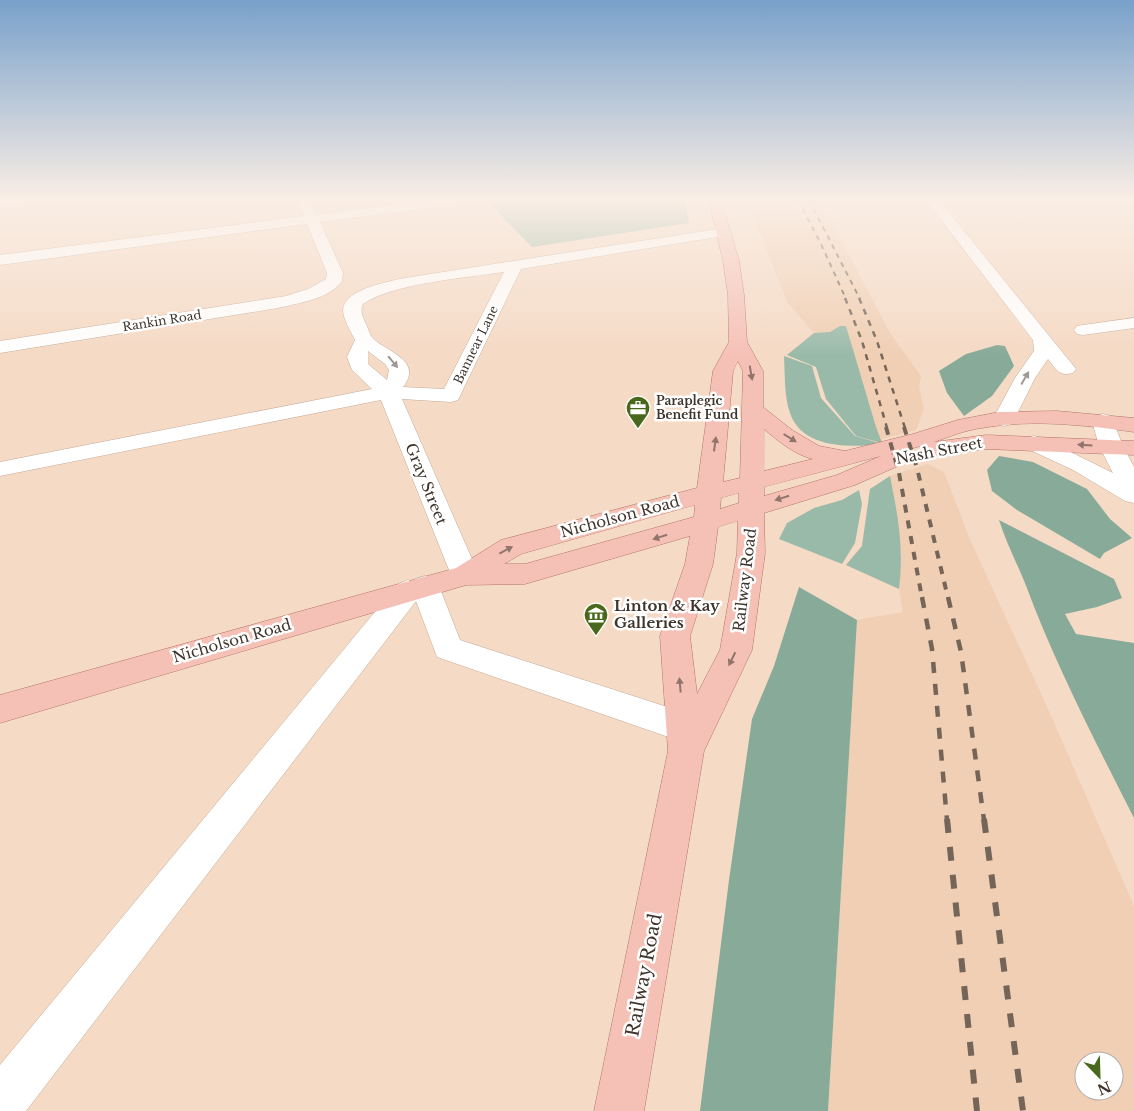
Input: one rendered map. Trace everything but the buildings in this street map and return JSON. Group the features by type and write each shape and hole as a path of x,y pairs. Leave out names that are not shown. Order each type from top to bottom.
{"main road":[{"name":"Railway Road","path":"685,739 736,650 751,553 753,371 738,342 736,295 728,252"},
{"name":"Railway Road","path":"619,1111 685,739 675,636 699,564 723,371 738,342"},
{"path":"752,408 784,435 812,452 847,458"},
{"name":"Nash Street","path":"752,494 847,458 967,424 1004,418 1056,418 1103,421 1132,426"},
{"name":"Nash Street","path":"752,494 846,480 882,462 935,449 986,442 1034,442 1134,448"},
{"name":"Nicholson Road","path":"0,709 465,575 525,574 707,507 752,494"}],"street":[{"path":"0,260 64,252"},
{"name":"Rankin Road","path":"0,347 303,298 322,290 334,281 335,273 326,252"},
{"path":"0,469 388,392 398,380 399,370 393,360 364,340 352,312 353,305 357,300 378,289 399,284 598,252"},
{"path":"973,252 1066,369"},
{"name":"Bannear Lane","path":"388,392 451,396 515,265"},
{"path":"1083,330 1134,323"},
{"path":"1004,418 1025,378 1044,351 1042,339"},
{"name":"Gray Street","path":"364,340 357,358 359,366 388,392 465,575"},
{"path":"1103,421 1111,446 1134,489"},
{"path":"1034,442 1081,465 1134,495"},
{"path":"0,1104 416,588 448,648 685,739"}],"shaded area":[{"path":"767,252 847,252 890,333 921,376 919,387 924,409 916,430 882,439 882,443 856,436 826,399 816,367 787,355 814,333 787,302"},
{"path":"928,464 944,472 971,542 1049,711 1134,906 1134,1111 828,1111 857,620 903,612 899,589 846,565 862,546 870,489 890,476"}],"green space":[{"path":"840,326 846,326 882,443 856,436 826,399 816,367 787,355 814,333 830,332"},
{"path":"997,345 1005,346 1014,366 992,396 964,416 947,393 939,371 966,354"},
{"path":"784,356 812,366 821,398 855,436 876,442 877,445 852,446 826,443 804,433 796,425 788,406"},
{"path":"999,456 1033,462 1087,489 1110,519 1132,538 1104,553 1100,559 1017,510 992,491 987,470"},
{"path":"890,476 898,518 901,559 899,589 846,565 862,546 870,489"},
{"path":"859,490 862,504 855,543 842,564 779,539 787,523 814,508 842,500"},
{"path":"999,520 1114,579 1122,598 1097,607 1065,614 1076,634 1134,643 1134,818 1062,673"},
{"path":"799,587 857,620 828,1111 700,1111 729,880 752,719 774,666"}],"railway":[{"path":"825,252 846,299"},
{"path":"836,252 860,299"},
{"path":"845,298 862,341 887,428"},
{"path":"859,298 877,341 905,428"},
{"path":"886,427 899,473 922,598"},
{"path":"904,427 917,468 948,598"},
{"path":"922,597 932,649 947,820"},
{"path":"948,597 961,652 984,820"},
{"path":"947,819 977,1111"},
{"path":"984,819 1023,1111"}],"place":[{"name":"Paraplegic Benefit Fund","path":"638,429"},
{"name":"Linton & Kay Galleries","path":"596,636"}]}
